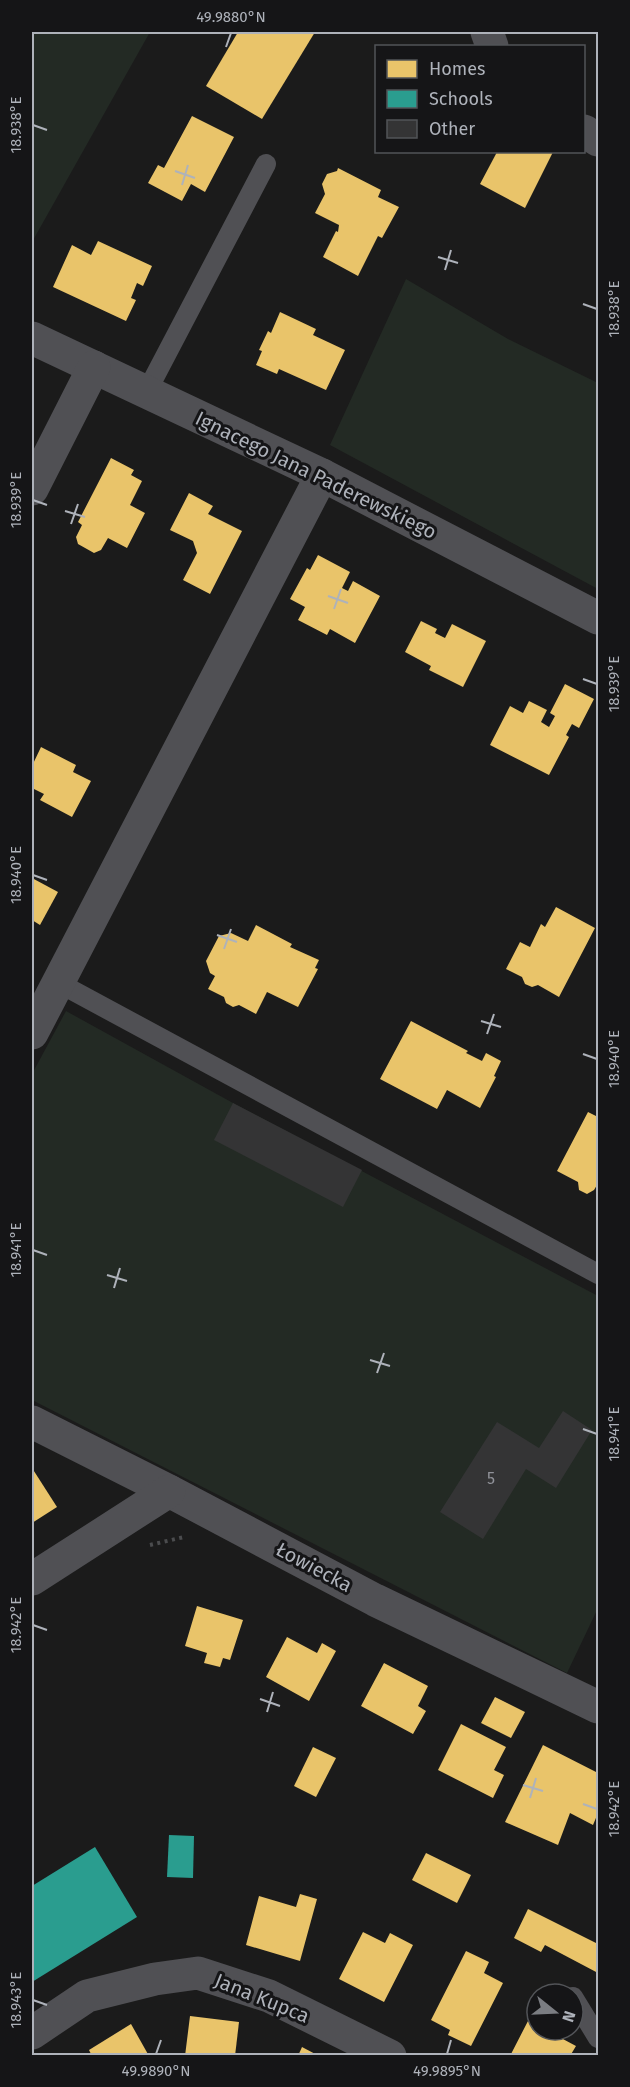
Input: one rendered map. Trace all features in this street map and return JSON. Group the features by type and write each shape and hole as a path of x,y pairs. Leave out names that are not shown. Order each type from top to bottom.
{"street":[{"path":"585,132 598,140"},
{"name":"Ignacego Jana Paderewskiego","path":"32,338 322,475 598,618"},
{"path":"32,489 94,367"},
{"path":"32,1033 322,475"},
{"name":"Łowiecka","path":"32,1422 169,1491 375,1600 598,1707"},
{"path":"32,1579 169,1491"},
{"name":"Jana Kupca","path":"32,2033 87,1996 155,1978 198,1973 269,1996 390,2055"}],"lane":[{"path":"146,393 266,164"},
{"path":"57,982 598,1274"},
{"path":"585,2017 598,2039 591,2055"}],"path":[{"path":"146,1546 194,1536"}],"shaded area":[{"path":"32,32 150,32 32,242"},
{"path":"406,279 508,339 598,383 598,589 330,445"},
{"path":"66,1011 233,1103 598,1296 598,1608 567,1673 32,1400 32,1074"}],"building: Homes":[{"path":"238,32 315,32 262,119 206,86"},
{"path":"192,116 234,137 205,192 191,184 182,201 148,183 158,165 164,168"},
{"path":"496,153 552,153 525,208 480,184"},
{"path":"338,168 381,190 378,197 399,207 382,238 378,236 358,276 323,257 336,231 338,232 339,225 315,213 325,194 322,184 327,174 337,171"},
{"path":"98,241 152,266 143,286 137,283 131,298 136,300 126,321 53,287 72,245 91,255"},
{"path":"280,312 316,329 313,335 345,350 326,390 279,369 277,374 256,365 262,351 259,350 268,331 271,333"},
{"path":"111,458 134,470 131,475 142,481 130,505 145,513 127,548 108,538 101,550 94,553 78,544 76,537 82,525 78,522"},
{"path":"189,493 213,506 208,514 242,531 210,594 183,580 197,553 193,541 170,530"},
{"path":"318,555 350,572 342,588 348,591 353,581 380,596 355,643 330,629 327,635 298,620 305,607 290,599 307,568 310,570"},
{"path":"421,621 437,629 435,633 445,638 452,624 486,641 463,687 429,670 431,666 405,652"},
{"path":"565,684 594,699 579,728 572,724 566,735 569,737 549,775 490,745 510,706 523,713 529,701 547,710 541,722 549,727 555,716 550,713"},
{"path":"41,747 76,765 73,772 91,781 72,817 40,800 44,794 32,788 32,766"},
{"path":"32,878 58,892 40,925 32,920"},
{"path":"556,907 595,928 559,997 538,985 532,987 525,984 522,977 506,969 520,942 530,947 541,924 545,927"},
{"path":"256,925 292,944 290,947 319,960 315,968 318,969 298,1007 267,992 256,1014 239,1005 233,1007 226,1003 224,997 208,989 215,976 210,973 206,961 219,936 231,933 248,941"},
{"path":"411,1021 468,1051 466,1053 482,1061 486,1053 501,1061 494,1076 496,1077 480,1108 447,1090 437,1109 380,1079"},
{"path":"588,1112 598,1117 598,1186 587,1194 579,1190 578,1182 557,1171"},
{"path":"32,1468 57,1507 32,1523"},
{"path":"197,1606 243,1620 230,1660 223,1658 220,1667 204,1663 207,1653 185,1646"},
{"path":"287,1637 317,1653 322,1643 336,1651 309,1701 266,1677"},
{"path":"384,1663 428,1686 418,1706 426,1711 413,1734 361,1706"},
{"path":"495,1697 525,1712 511,1738 481,1723"},
{"path":"461,1724 506,1747 494,1770 504,1775 493,1798 438,1770"},
{"path":"543,1745 598,1773 598,1813 593,1825 570,1813 558,1845 505,1822"},
{"path":"313,1747 336,1758 316,1797 294,1786"},
{"path":"426,1853 471,1875 457,1903 412,1880"},
{"path":"300,1894 317,1899 300,1961 246,1945 259,1896 296,1907"},
{"path":"528,1909 598,1944 598,1973 545,1945 541,1952 514,1938"},
{"path":"363,1932 385,1943 390,1933 413,1945 384,2002 339,1979"},
{"path":"466,1951 489,1962 484,1973 503,1983 471,2046 448,2035 450,2030 431,2020"},
{"path":"190,2016 239,2022 235,2056 185,2056"},
{"path":"131,2024 149,2056 92,2056 89,2050"},
{"path":"525,2027 525,2042 568,2042 576,2046 570,2056 510,2056"},
{"path":"302,2047 319,2056 298,2056"}],"building: Schools":[{"path":"169,1835 194,1836 193,1878 167,1877"},
{"path":"95,1847 137,1917 32,1982 32,1886"}],"building: Other":[{"path":"233,1103 362,1170 343,1207 214,1140"},
{"path":"563,1411 592,1430 556,1488 526,1469 483,1539 440,1512 497,1422 539,1448"}]}
